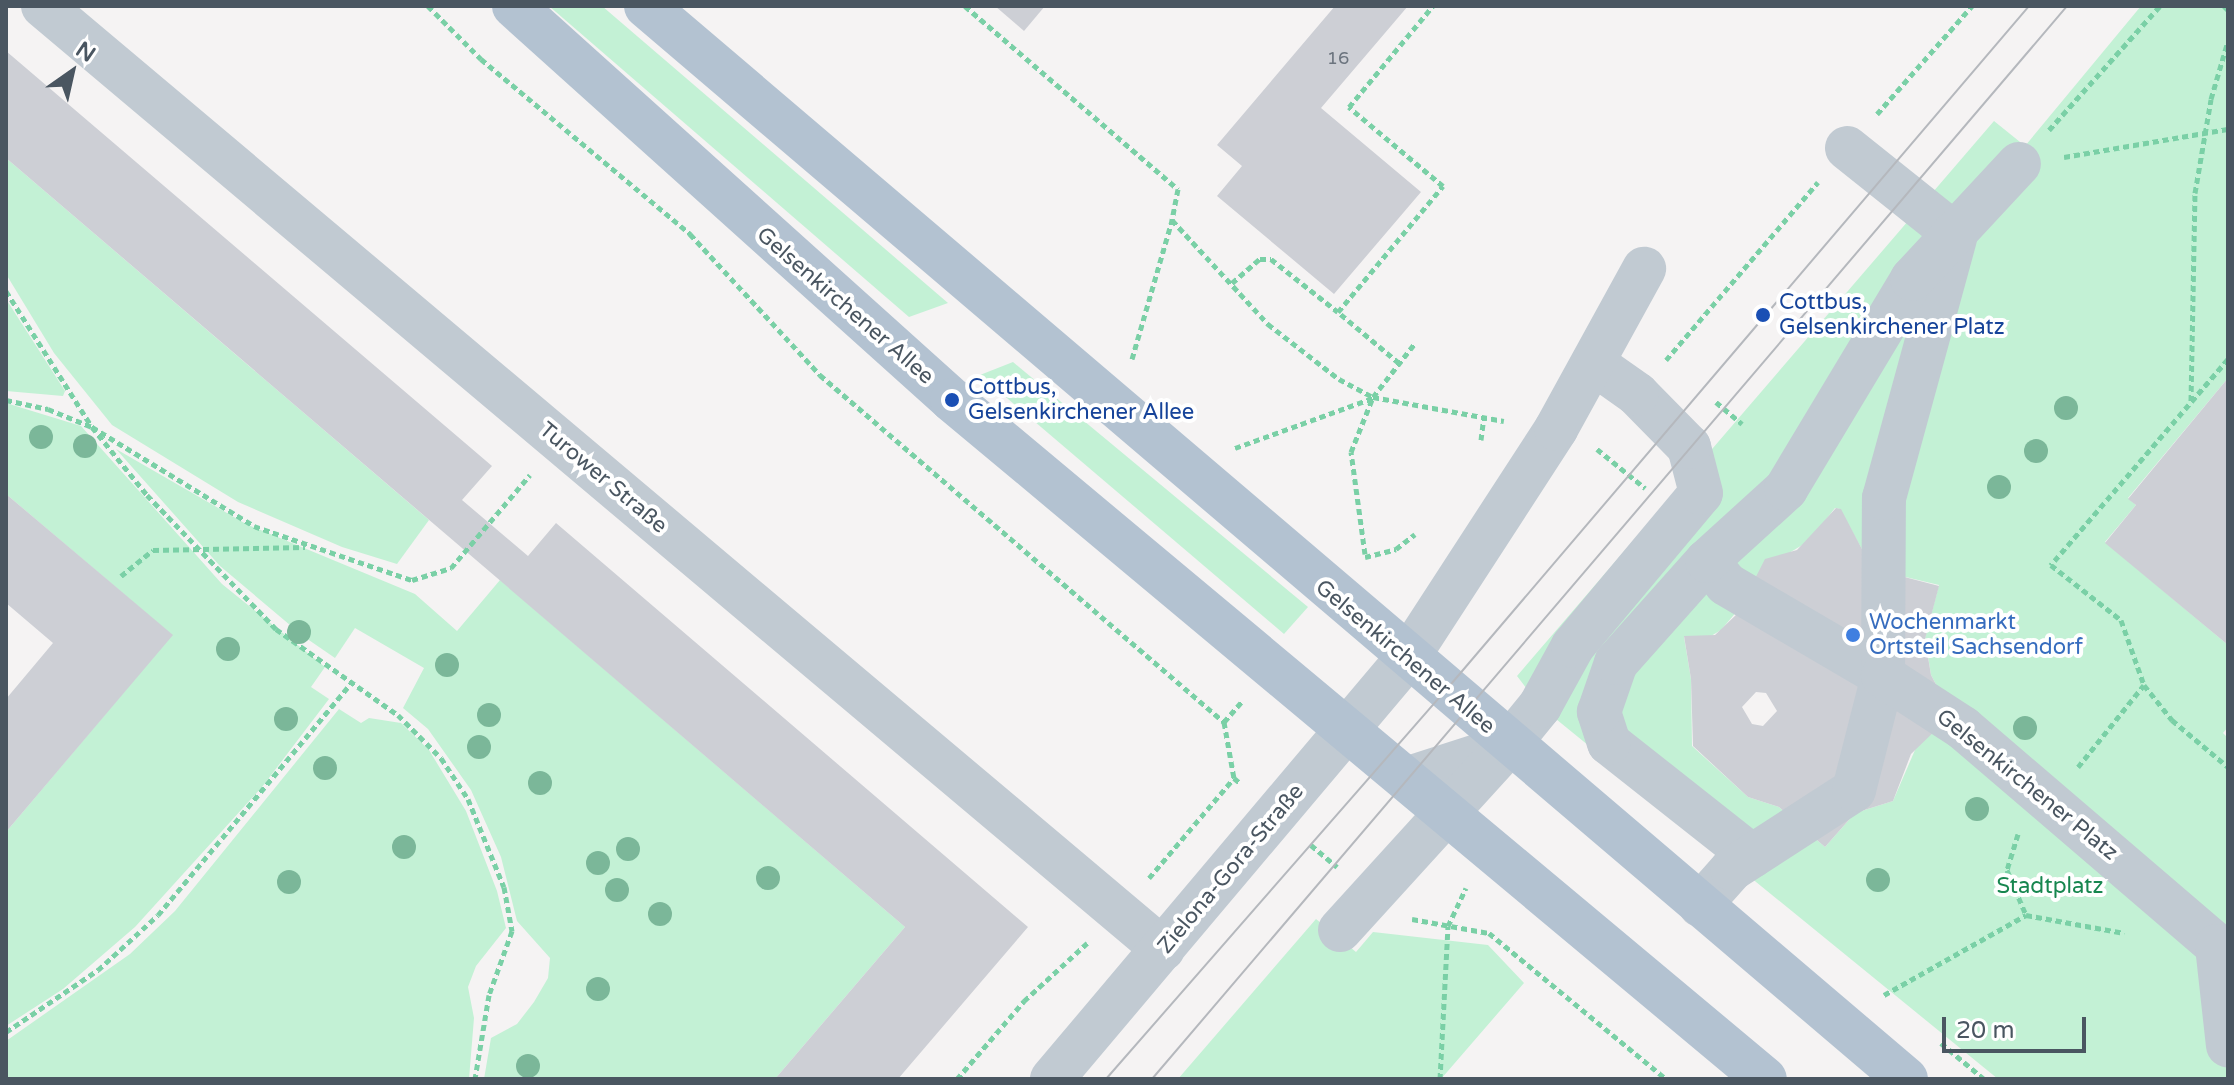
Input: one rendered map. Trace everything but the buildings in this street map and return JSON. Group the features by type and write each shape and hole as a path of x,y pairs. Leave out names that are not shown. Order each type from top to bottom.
{"main road":[{"name":"Gelsenkirchener Allee","path":"514,6 952,400 1409,778 1765,1079"},
{"name":"Gelsenkirchener Allee","path":"646,6 1906,1079"}],"street":[{"name":"Turower Straße","path":"43,6 1163,949"},
{"path":"1847,148 1956,235"},
{"path":"1752,856 1609,743 1599,712 1616,663 1707,561 1786,489 1912,279 2019,164"},
{"path":"1700,905 1732,869 1854,790 1883,676 1884,498 1956,235"},
{"name":"Zielona-Gora-Straße","path":"1052,1079 1408,657 1556,429 1644,269"},
{"path":"1340,930 1509,744 1540,706 1573,646 1701,493 1689,447 1637,394 1593,363"},
{"name":"Gelsenkirchener Platz","path":"1707,561 1726,584 1883,676 1963,728 2217,946 2228,1045"},
{"name":"Gelsenkirchener Allee","path":"1409,778 1509,744"}],"path":[{"path":"428,6 481,59 690,234 820,375 1224,722 1234,778"},
{"path":"965,6 1178,189 1172,220 1131,360"},
{"path":"1338,312 1443,186 1349,107 1433,6"},
{"path":"1651,493 1599,451 1637,394 1972,6"},
{"path":"2019,164 2160,6"},
{"path":"2191,402 2195,193 2205,132 2228,41"},
{"path":"2019,164 2228,129"},
{"path":"1172,220 1268,324 1339,379 1373,397 1556,429"},
{"path":"1232,283 1260,259 1271,259 1399,363"},
{"path":"6,291 92,427 196,546 276,629 398,715 441,758 468,799 504,887 512,931 489,995 475,1079"},
{"path":"1415,343 1373,397 1351,452 1365,556 1396,549 1415,534"},
{"path":"2228,359 2051,565 2121,620 2144,685 2172,720 2228,767"},
{"path":"1235,448 1373,397"},
{"path":"6,400 48,409 92,427 254,526 412,580 451,568 559,441"},
{"path":"1481,440 1484,417"},
{"path":"902,444 907,437"},
{"path":"121,576 153,550 196,546 310,547"},
{"path":"6,1032 98,970 158,915 352,682"},
{"path":"2026,915 2007,870 2017,836 2144,685"},
{"path":"1440,1079 1448,926 1461,894"},
{"path":"1884,995 2026,915 2119,929 2130,937"},
{"path":"1405,918 1489,933 1666,1079"}],"green space":[{"path":"549,6 602,6 948,303 909,317"},
{"name":"Stadtplatz","path":"2141,6 2228,6 2228,378 2128,498 2136,505 2105,542 2228,645 2228,727 2223,733 2228,738 2228,1079 1998,1079 1540,706 1517,676 1994,121 2025,146","holes":["1835,508 1840,509 1865,555 1893,574 1939,585 1925,638 1931,675 1940,692 1893,801 1855,813 1825,847 1779,807 1748,797 1692,746 1691,679 1684,637 1706,639 1721,630 1784,556 1809,541"]},
{"path":"6,158 429,520 397,564 342,547 238,502 112,425 54,353 6,274"},
{"path":"6,299 65,391 63,396 6,391"},
{"path":"1013,362 1308,607 1284,634 980,375"},
{"path":"6,403 81,426 222,584 325,667 311,687 329,699 262,787 135,927 63,989 6,1026 6,832 172,635 6,494"},
{"path":"116,449 246,524 415,594 457,631 500,580 905,927 775,1079 484,1079 491,1038 517,1024 534,1002 548,978 550,958 517,921 501,857 471,790 428,729 403,708 424,668 355,628 335,658 303,636 220,566"},
{"path":"339,709 361,723 369,718 401,723 429,750 466,811 497,891 506,928 476,966 468,987 474,1018 469,1079 6,1079 6,1041 130,954 175,911"},
{"path":"1316,919 1356,952 1373,932 1488,945 1524,983 1441,1079 1178,1079"}],"tram line":[{"path":"1106,1079 1446,690 2029,6"},
{"path":"1152,1079 2067,6"}],"place":[{"name":"Cottbus, Gelsenkirchener Platz","path":"1763,315"},
{"name":"Cottbus, Gelsenkirchener Allee","path":"952,400"},
{"name":"Wochenmarkt Ortsteil Sachsendorf","path":"1853,635"}]}
